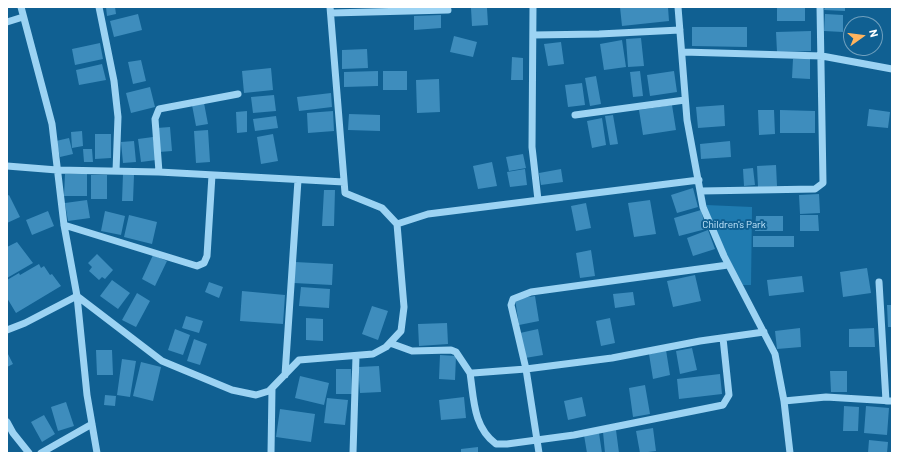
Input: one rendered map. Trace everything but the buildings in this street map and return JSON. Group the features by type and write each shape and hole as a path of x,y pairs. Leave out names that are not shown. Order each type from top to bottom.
{"street":[{"path":"21,7 52,124 64,225 77,296 92,424 97,453"},
{"path":"99,7 114,81 118,117 116,171"},
{"path":"534,7 532,147 538,200"},
{"path":"678,7 683,52 687,120 703,207 728,265 775,354 784,401 790,453"},
{"path":"700,191 815,189 820,187 823,183 820,7"},
{"path":"77,296 162,361 232,390 256,395 272,389 299,360 373,354 390,343 400,331 404,307 397,224 382,208 345,192 330,10 448,10"},
{"path":"7,22 23,17"},
{"path":"533,35 599,34 680,30"},
{"path":"683,52 822,56 892,69"},
{"path":"159,172 155,119 159,109 238,94"},
{"path":"575,114 685,100"},
{"path":"7,166 57,170 159,172 344,182"},
{"path":"64,225 197,266 204,264 207,256 212,175"},
{"path":"285,375 298,180"},
{"path":"397,224 428,214 699,180"},
{"path":"539,453 526,369 511,305 512,299 517,295 531,292 728,265"},
{"path":"784,401 826,397 889,401 879,282"},
{"path":"7,330 25,323 77,296"},
{"path":"470,372 526,369 612,358 668,346 764,332"},
{"path":"390,343 412,351 451,350 456,352 470,372 478,419 483,433 496,444 538,440 574,434 723,405 729,395 723,338"},
{"path":"353,453 356,356"},
{"path":"271,453 272,389"},
{"path":"7,422 14,434 29,453"},
{"path":"41,453 92,424"},
{"path":"7,438 14,434"}],"green space":[{"name":"Children's Park","path":"706,205 752,207 751,285 743,285 727,256"}]}
